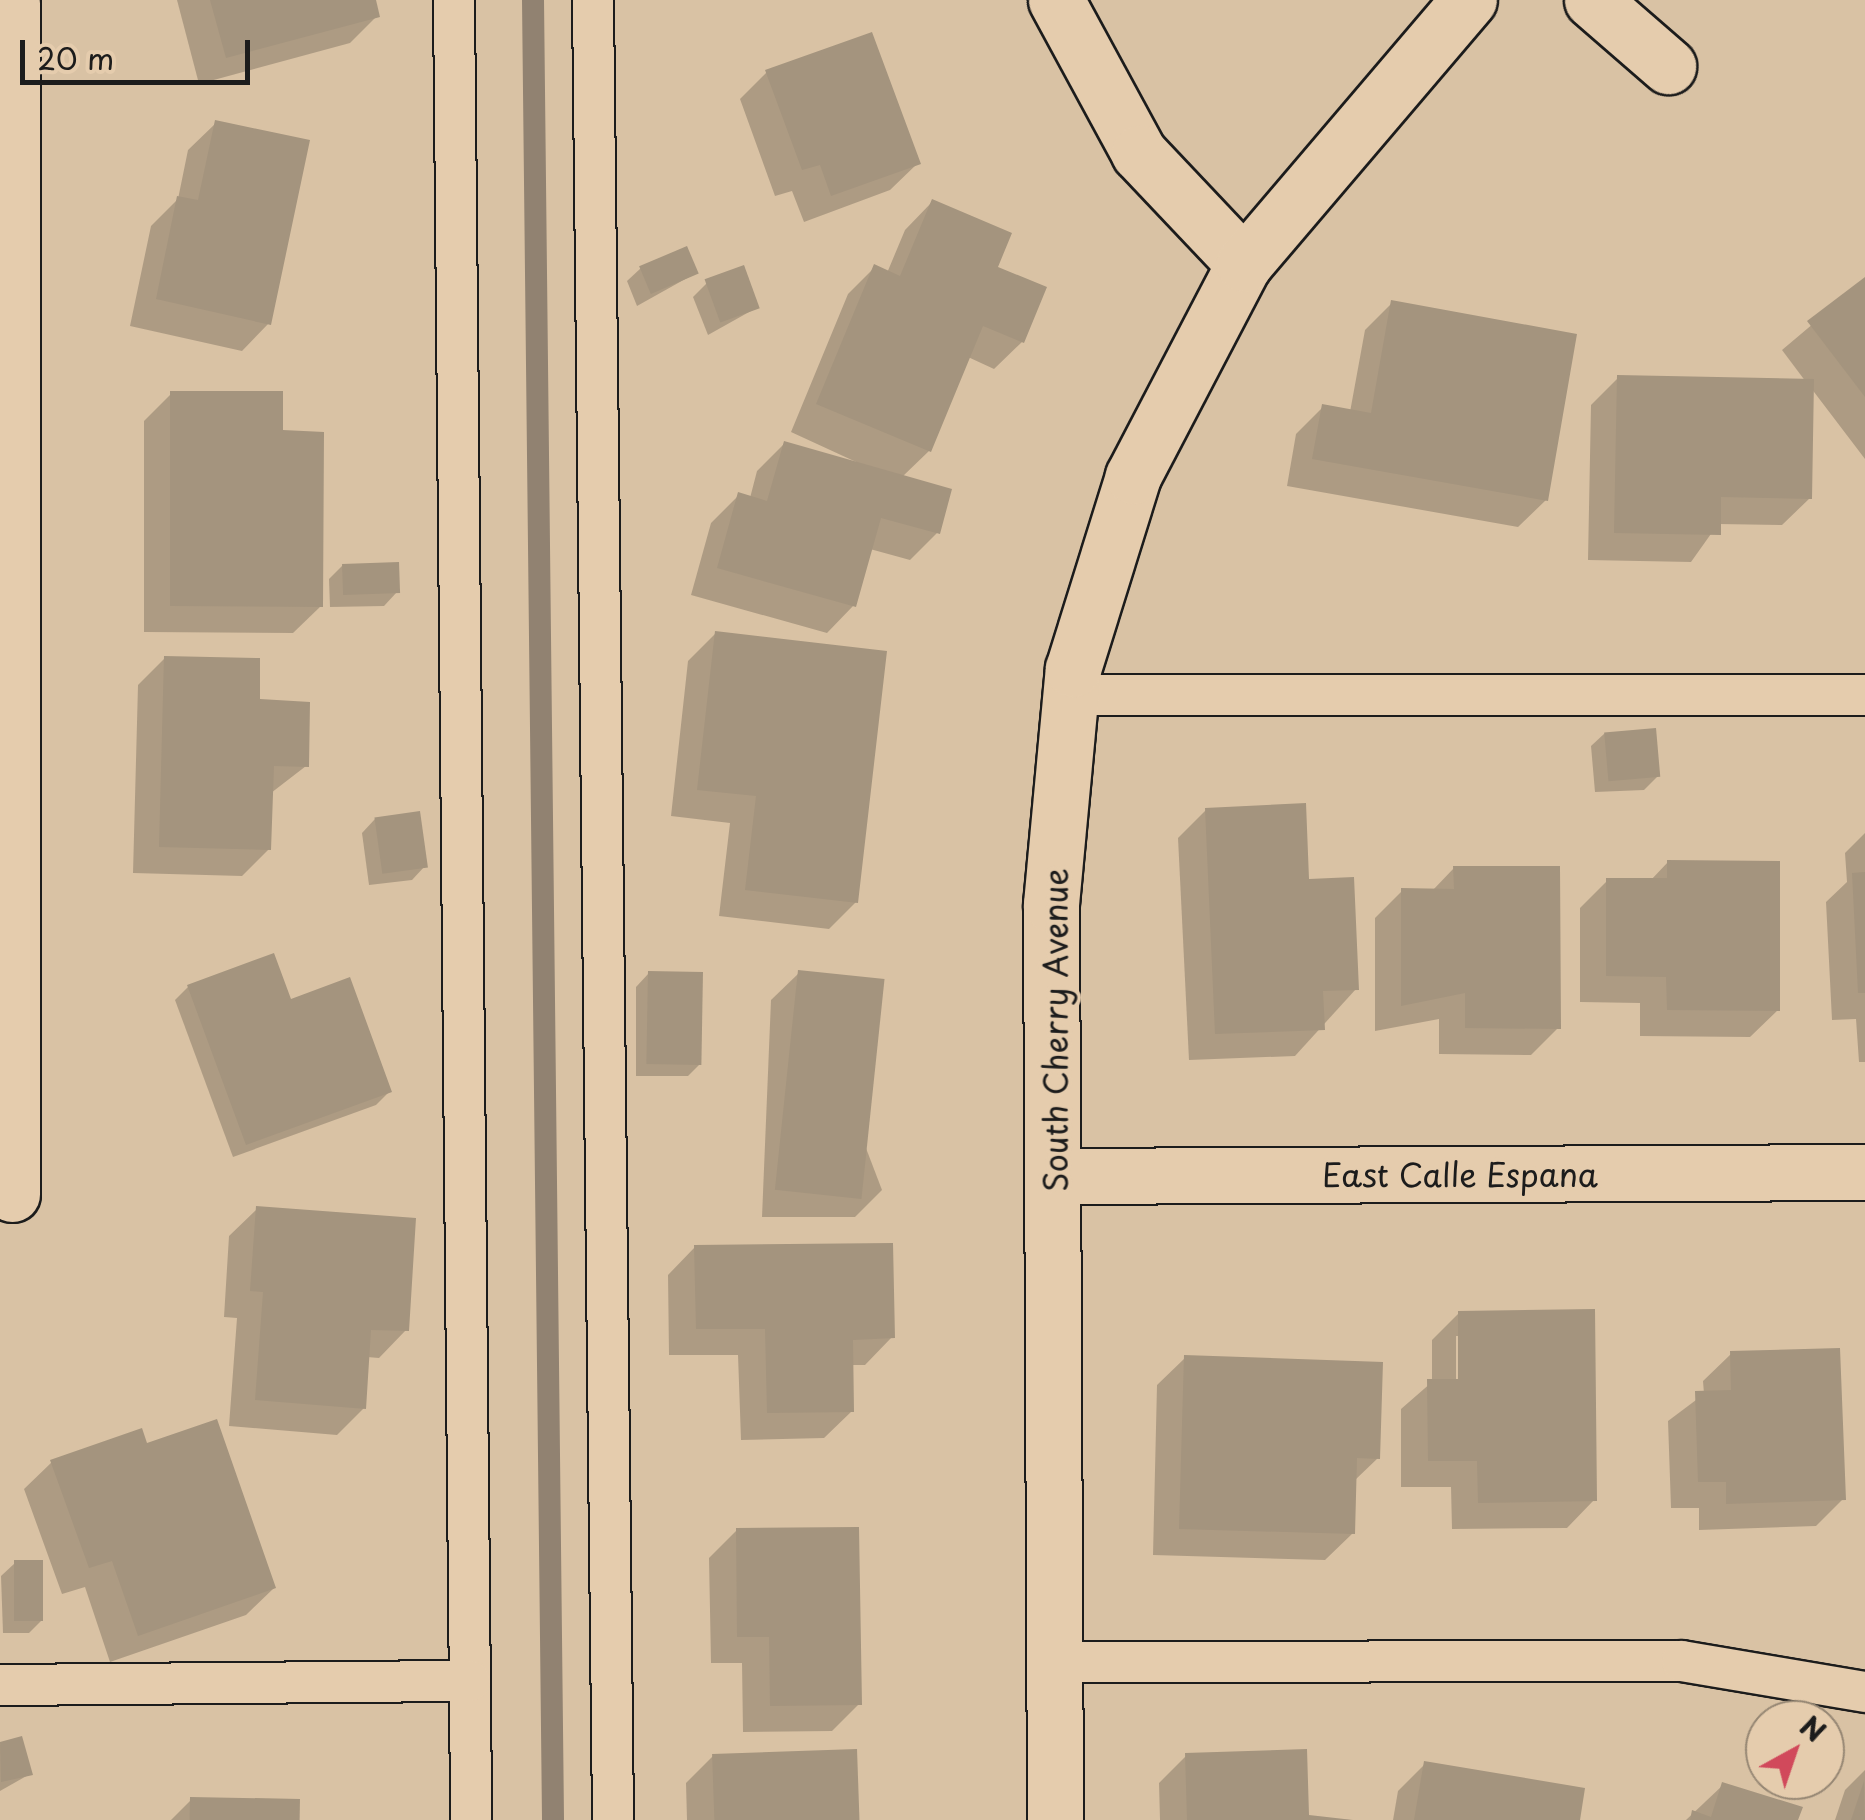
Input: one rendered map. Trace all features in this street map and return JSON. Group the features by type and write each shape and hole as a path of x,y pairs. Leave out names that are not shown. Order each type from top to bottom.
{"street":[{"path":"1056,0 1138,153 1244,264"},
{"name":"South Cherry Avenue","path":"1055,1820 1051,904 1071,696 1133,476 1244,264 1469,0"},
{"path":"1592,0 1668,66"},
{"path":"12,3 4,1046 12,1194"},
{"name":"East Calle Espana","path":"1055,1176 1865,1172"}],"lane":[{"path":"454,0 472,1820"},
{"path":"592,0 613,1820"},
{"path":"1071,696 1865,695"},
{"path":"1055,1662 1682,1661 1865,1692"},
{"path":"0,1685 470,1682"}],"building":[{"path":"210,0 376,0 380,17 226,58"},
{"path":"872,32 921,164 831,196 820,165 802,170 765,70"},
{"path":"215,120 310,140 271,325 156,299 177,196 198,200"},
{"path":"932,199 1012,233 998,267 1047,287 1024,343 983,326 931,452 816,404 874,264 900,276"},
{"path":"687,246 699,274 651,294 639,266"},
{"path":"744,265 760,308 720,323 705,279"},
{"path":"1865,277 1865,397 1807,321"},
{"path":"1391,300 1577,334 1548,501 1312,459 1322,404 1371,413"},
{"path":"1617,375 1814,379 1812,499 1721,497 1721,535 1614,533"},
{"path":"170,391 283,391 283,430 324,432 323,607 170,606"},
{"path":"784,441 952,489 940,534 881,518 856,607 717,568 738,492 767,501"},
{"path":"399,562 400,593 343,595 342,564"},
{"path":"715,631 887,651 858,903 745,890 756,796 697,790"},
{"path":"164,656 260,658 260,699 310,702 309,767 274,766 271,850 159,847"},
{"path":"1656,728 1660,777 1608,781 1604,733"},
{"path":"1306,803 1309,879 1354,877 1359,990 1323,991 1325,1030 1215,1034 1205,808"},
{"path":"420,811 428,867 382,874 374,817"},
{"path":"1667,860 1780,861 1780,1011 1667,1010 1666,977 1606,976 1606,878 1667,878"},
{"path":"1453,866 1560,866 1561,1029 1465,1028 1465,993 1401,1006 1401,888 1454,889"},
{"path":"1865,872 1865,993 1858,993 1852,873"},
{"path":"274,953 291,999 350,977 392,1092 246,1145 187,985"},
{"path":"798,970 885,979 861,1199 775,1190"},
{"path":"648,971 703,972 701,1065 646,1064"},
{"path":"256,1206 416,1218 409,1331 371,1330 366,1409 255,1400 263,1292 250,1291"},
{"path":"893,1243 895,1338 853,1340 854,1412 767,1413 765,1329 696,1329 694,1245"},
{"path":"1595,1309 1597,1501 1478,1503 1477,1461 1428,1461 1427,1379 1458,1379 1458,1311"},
{"path":"1840,1348 1846,1500 1726,1504 1726,1482 1698,1482 1695,1391 1731,1390 1730,1351"},
{"path":"1184,1355 1383,1362 1380,1459 1357,1458 1355,1534 1179,1529"},
{"path":"217,1419 276,1588 138,1636 112,1561 89,1568 50,1460 142,1428 147,1443"},
{"path":"859,1527 862,1705 770,1706 769,1637 737,1637 736,1528"},
{"path":"14,1560 43,1560 43,1621 14,1621"},
{"path":"22,1736 33,1775 1,1782 0,1742"},
{"path":"857,1749 859,1820 714,1820 712,1754"},
{"path":"1307,1749 1309,1815 1353,1820 1187,1820 1185,1753"},
{"path":"1424,1761 1585,1788 1580,1820 1414,1820"},
{"path":"1864,1781 1865,1820 1851,1820"},
{"path":"1722,1782 1745,1789 1745,1800 1780,1800 1803,1807 1798,1820 1690,1820 1692,1810 1711,1817"},
{"path":"190,1797 300,1799 300,1820 190,1820"}],"waterway":[{"path":"533,0 553,1820"}]}
